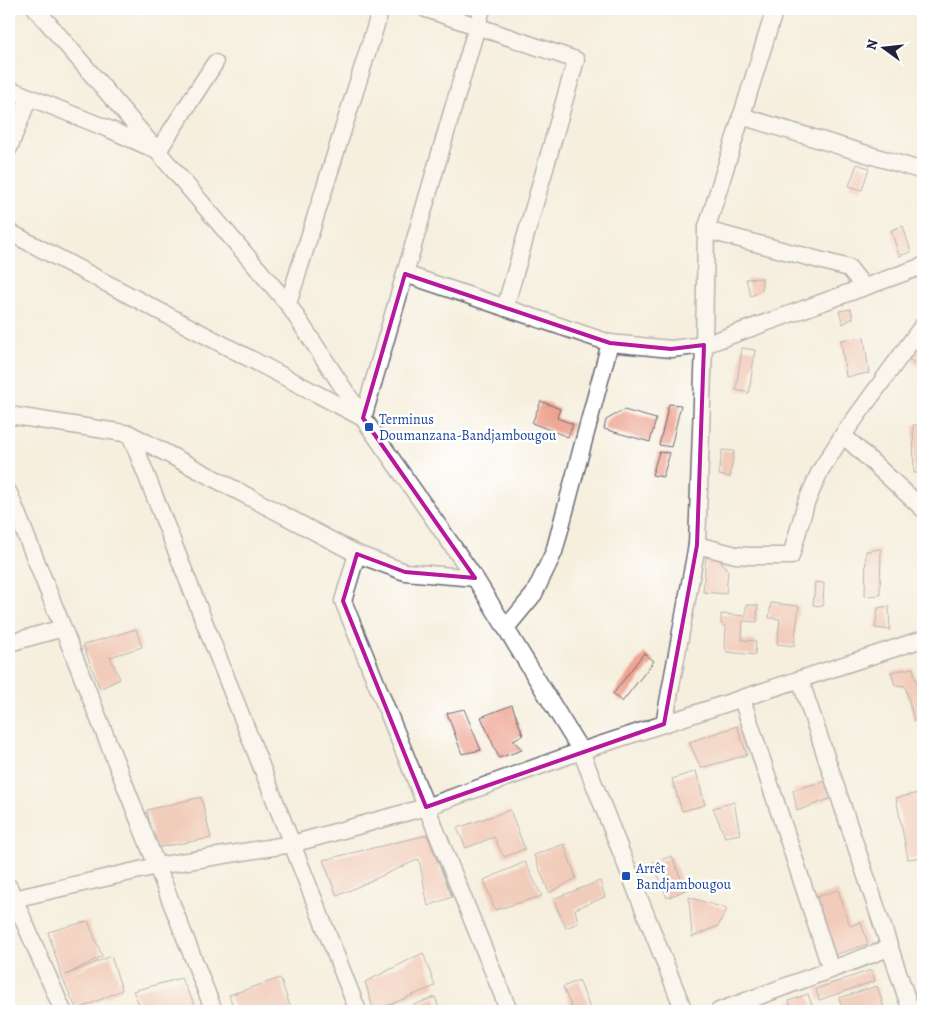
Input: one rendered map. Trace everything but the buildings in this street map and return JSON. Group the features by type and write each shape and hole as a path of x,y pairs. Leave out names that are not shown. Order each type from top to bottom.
{"street":[{"path":"36,9 288,304 363,418 475,578 581,751 684,1011"},
{"path":"288,304 381,9"},
{"path":"426,9 576,60 505,308"},
{"path":"363,418 482,9"},
{"path":"664,724 697,545 706,230 775,9"},
{"path":"158,151 215,63"},
{"path":"9,89 158,151"},
{"path":"9,148 29,97"},
{"path":"741,116 923,171"},
{"path":"706,230 848,268 864,287"},
{"path":"9,232 363,418"},
{"path":"405,274 610,343 671,349 704,345 923,266"},
{"path":"697,545 736,555 791,556 806,503 820,471 843,435 923,325"},
{"path":"506,628 534,594 554,552 610,343"},
{"path":"9,415 130,434 357,554 405,572 475,578"},
{"path":"130,434 358,1011"},
{"path":"843,435 923,509"},
{"path":"9,493 214,1011"},
{"path":"357,554 343,601 509,1011"},
{"path":"9,643 63,628"},
{"path":"62,1011 10,895 157,866 292,844 426,807 581,751 923,639"},
{"path":"800,679 911,1011"},
{"path":"742,699 831,970"},
{"path":"720,1011 890,948"}],"highlighted area":[{"path":"405,274 610,343 671,349 704,345 697,545 664,724 426,807 343,601 357,554 405,572 475,578 363,418"}],"place":[{"name":"Terminus Doumanzana-Bandjambougou","path":"369,427"},
{"name":"Arrêt Bandjambougou","path":"626,876"}]}
